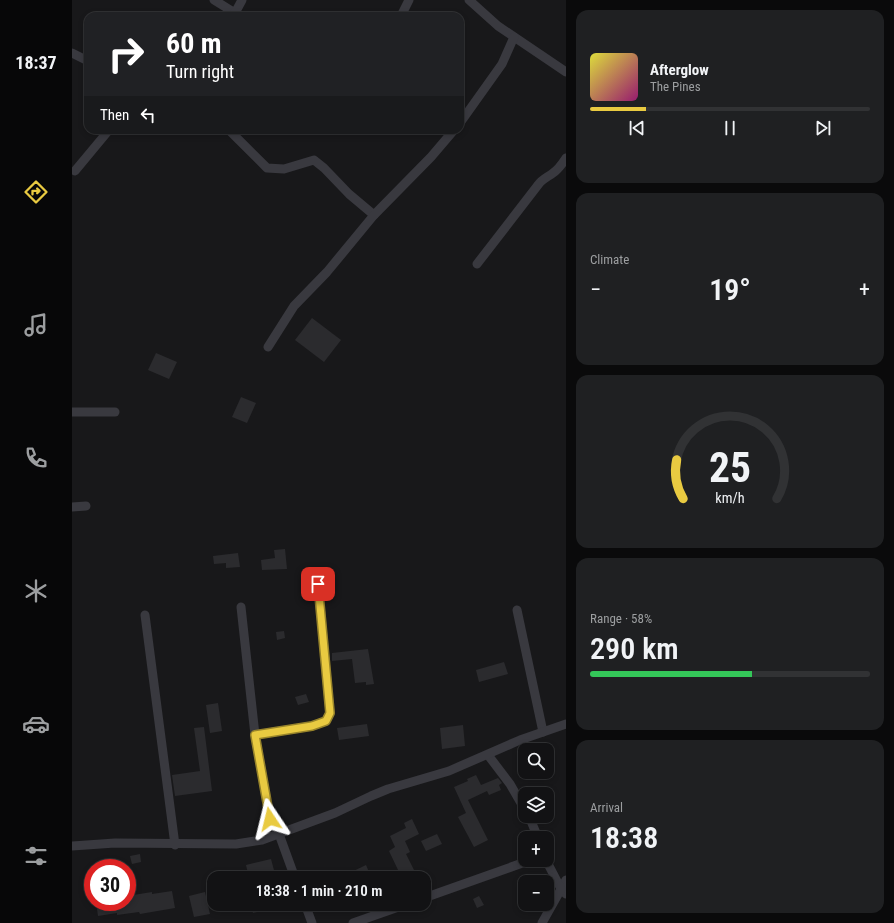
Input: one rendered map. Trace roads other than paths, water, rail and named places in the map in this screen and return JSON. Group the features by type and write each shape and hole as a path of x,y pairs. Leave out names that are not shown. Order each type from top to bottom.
{"street":[{"path":"214,0 231,12"},
{"path":"236,12 242,0"},
{"path":"403,12 409,0"},
{"path":"468,0 498,26 566,72"},
{"path":"464,116 502,64 514,37"},
{"path":"72,52 84,59"},
{"path":"75,171 106,134"},
{"path":"233,134 268,168 284,170 314,160 349,194 374,215"},
{"path":"268,347 294,306 327,272 374,215 431,157 451,134"},
{"path":"477,264 542,180 557,169 566,158"},
{"path":"72,412 115,412"},
{"path":"72,507 86,506"},
{"path":"255,735 312,726 326,721 330,713 318,584"},
{"path":"241,607 255,735 270,819 279,834 292,871"},
{"path":"516,610 543,732"},
{"path":"146,615 175,845"},
{"path":"72,846 115,843 175,845 236,844 262,840 335,812 371,796 449,771 566,724"},
{"path":"488,755 510,784 518,798"},
{"path":"431,896 518,865"},
{"path":"550,867 564,891"},
{"path":"542,923 564,891 566,880"},
{"path":"307,911 312,923"},
{"path":"353,923 387,911"}]}
